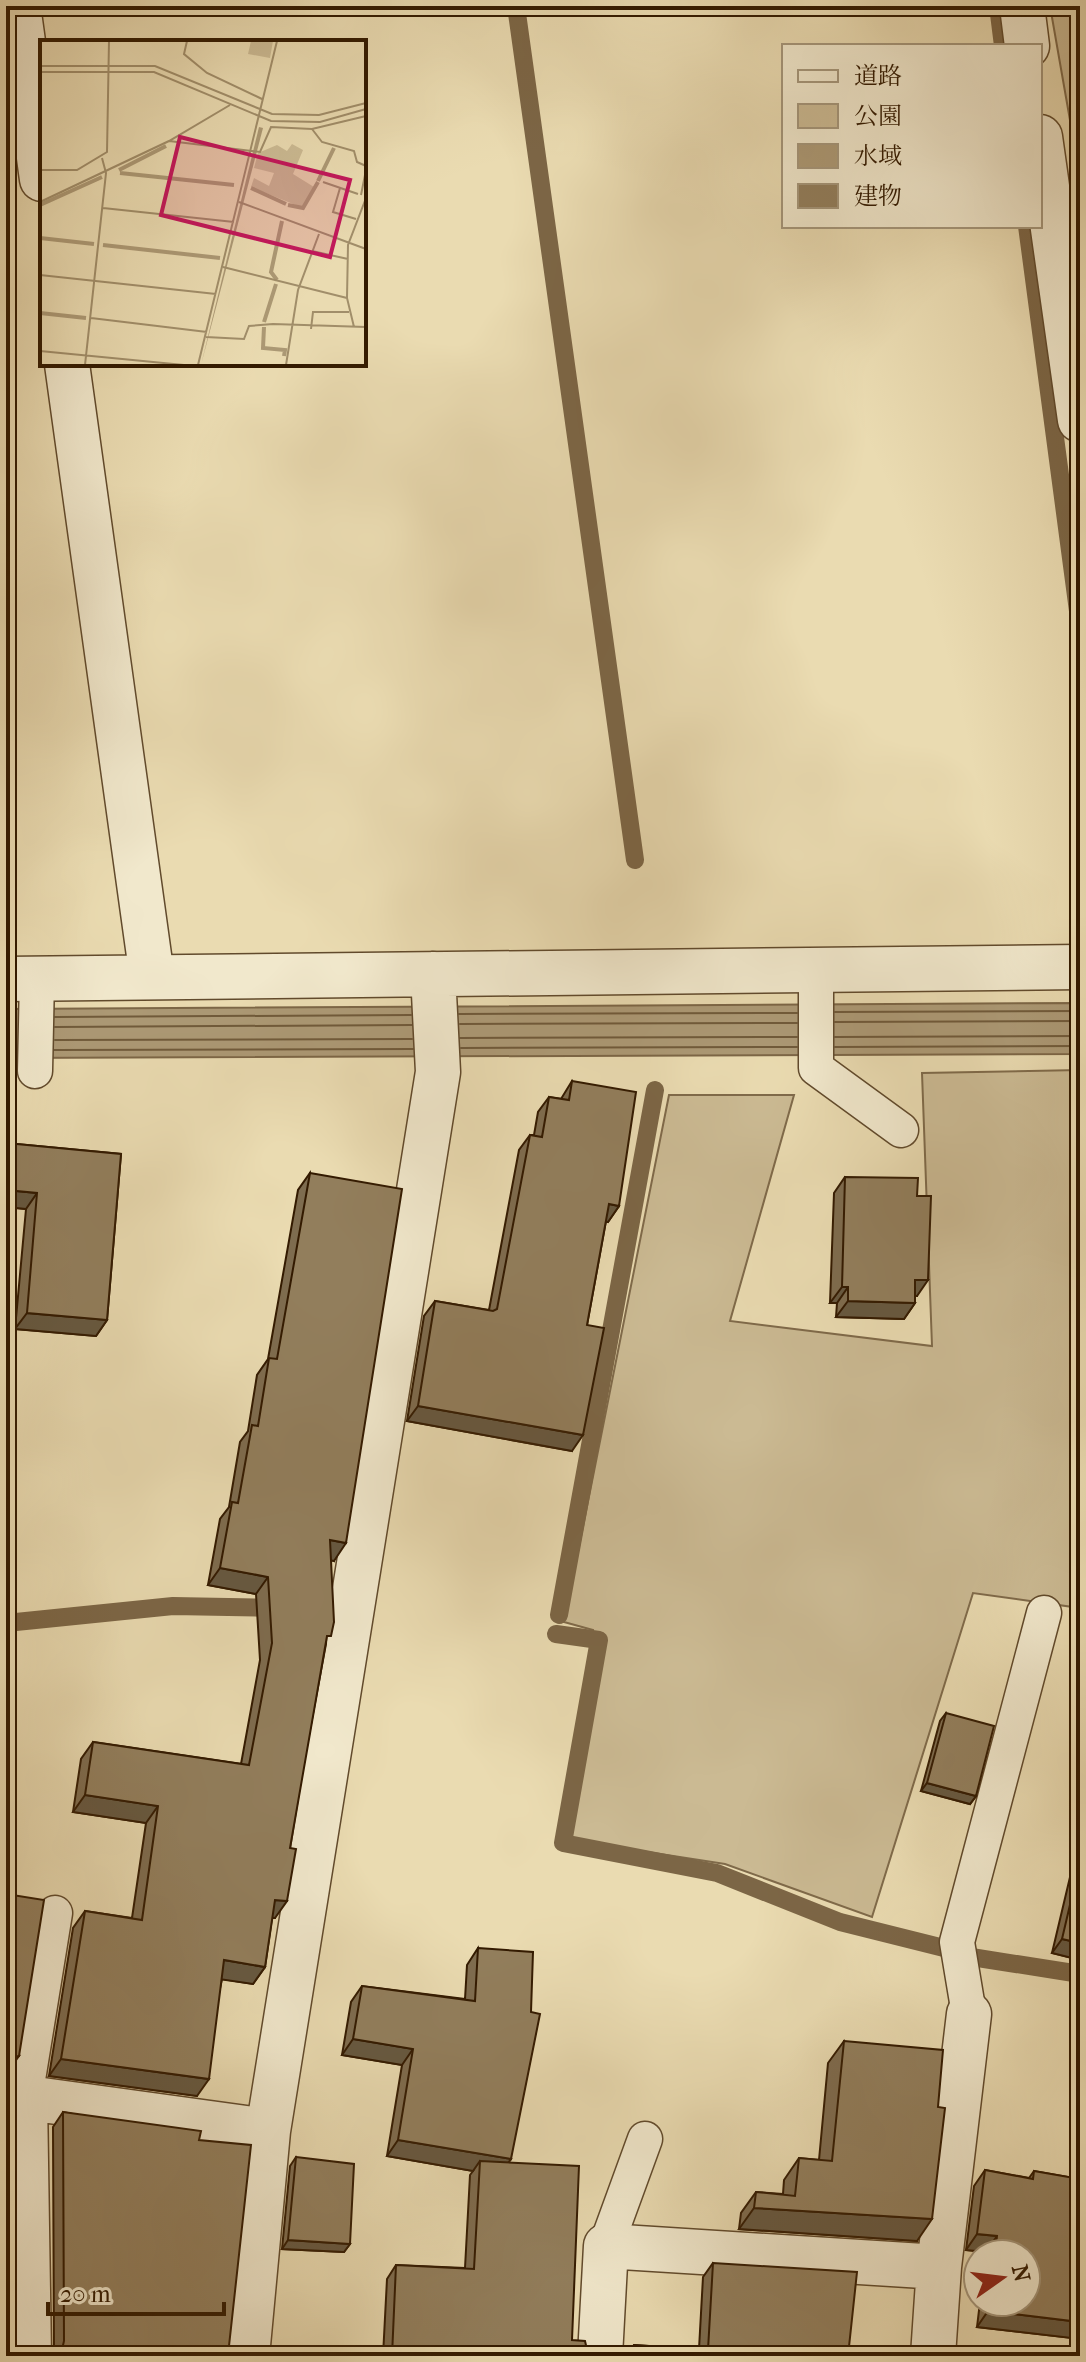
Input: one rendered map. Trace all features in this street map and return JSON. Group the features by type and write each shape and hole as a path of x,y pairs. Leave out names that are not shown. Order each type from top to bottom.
{"street":[{"path":"18,6 40,165"},
{"path":"1022,6 1027,44"},
{"path":"1042,151 1080,420"},
{"path":"67,366 152,977"},
{"path":"26,986 152,977 434,986 816,981 1080,967"},
{"path":"247,2356 268,2131 438,1072 434,986"},
{"path":"933,2356 939,2267 969,2014"},
{"path":"29,2356 16,2096 268,2131"},
{"path":"600,2356 606,2246 939,2267"}],"lane":[{"path":"816,981 816,1068 901,1130"},
{"path":"26,986 35,1071"},
{"path":"969,2014 957,1942 1044,1613"},
{"path":"16,2096 55,1913"},
{"path":"606,2246 645,2139"}],"green space":[{"path":"1050,6 1080,6 1080,142 1074,143"},
{"path":"1080,1070 1080,1608 973,1593 872,1917 725,1864 563,1839 593,1630 564,1622 669,1095 794,1095 730,1321 932,1346 922,1073"}],"water":[{"path":"1080,1003 1080,1054 6,1058 6,1009"}],"building":[{"path":"572,1081 636,1092 619,1206 609,1204 587,1325 604,1328 583,1435 418,1406 435,1301 493,1311 497,1309 530,1135 542,1137 549,1097 569,1100"},
{"path":"6,1143 121,1154 107,1320 27,1313 37,1193 6,1190"},
{"path":"310,1173 402,1189 346,1543 330,1540 334,1622 331,1636 327,1636 290,1848 296,1849 287,1901 275,1900 265,1967 224,1960 209,2079 61,2059 85,1911 142,1920 158,1806 85,1795 93,1742 249,1765 272,1643 268,1577 220,1568 232,1502 238,1503 252,1425 258,1426 269,1358 277,1359"},
{"path":"845,1177 918,1178 917,1196 931,1196 928,1280 915,1280 915,1303 848,1301 848,1287 842,1287"},
{"path":"946,1713 994,1726 976,1796 927,1783"},
{"path":"1080,1862 1080,1943 1062,1939"},
{"path":"6,1894 44,1900 19,2056 6,2058"},
{"path":"478,1948 533,1952 531,2012 540,2014 511,2159 398,2140 413,2049 353,2039 362,1986 475,2001"},
{"path":"844,2041 943,2050 938,2107 945,2108 932,2219 754,2208 756,2192 795,2196 799,2158 832,2161"},
{"path":"63,2112 201,2131 199,2140 251,2145 229,2346 234,2346 233,2356 59,2356 64,2341"},
{"path":"296,2157 354,2164 350,2244 288,2240"},
{"path":"480,2161 579,2166 572,2340 585,2341 590,2356 392,2356 396,2265 474,2269"},
{"path":"985,2170 1033,2179 1034,2171 1080,2179 1080,2322 1042,2317 1042,2238 997,2238 977,2234"},
{"path":"6,2195 12,2195 15,2342 20,2356 6,2356"},
{"path":"713,2263 857,2272 848,2356 630,2356 634,2345 708,2350"}],"waterway":[{"path":"516,6 635,860"},
{"path":"998,6 1003,44"},
{"path":"1027,228 1080,626"},
{"path":"559,1615 655,1090"},
{"path":"6,1623 173,1606 278,1608"},
{"path":"556,1634 599,1640 563,1843 717,1873 840,1922 948,1949"},
{"path":"965,1956 1080,1974"}]}
